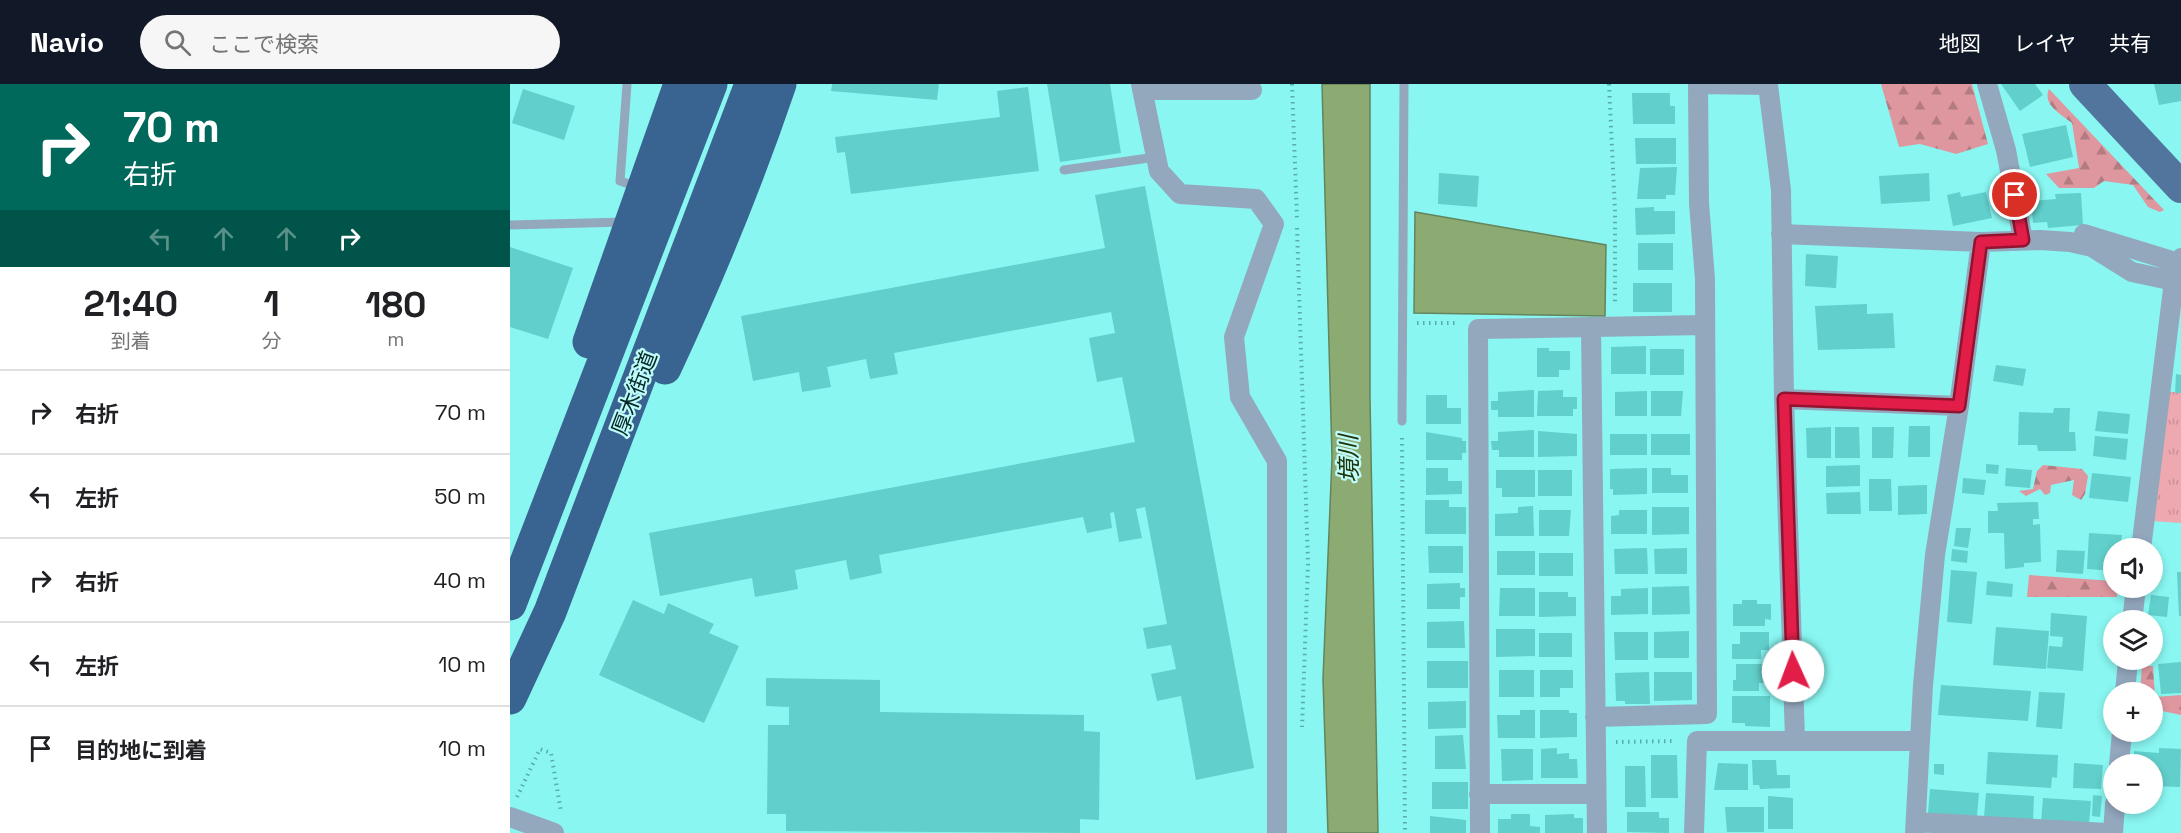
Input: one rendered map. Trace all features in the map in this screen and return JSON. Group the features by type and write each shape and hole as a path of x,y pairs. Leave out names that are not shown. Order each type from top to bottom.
{"highway":[{"path":"512,599 560,430 680,84"},
{"name":"厚木街道","path":"512,599 711,84"},
{"name":"厚木街道","path":"510,698 550,612 751,84"},
{"path":"550,612 697,299 753,162 780,84"}],"main road":[{"path":"2085,84 2181,187"}],"street":[{"path":"1595,717 1707,714 1705,279 1699,203 1698,84 1768,85 1781,189 1784,399 1795,740"},
{"path":"1987,84 2032,240"},
{"path":"1252,90 1142,87 1159,171 1180,194 1256,199 1274,224 1233,337 1240,397 1277,461 1276,833"},
{"path":"1781,234 1981,242 2032,240 2078,232 2178,267 2142,538"},
{"path":"1981,242 1959,406 1935,555 1915,827 2107,833"},
{"path":"1480,833 1478,329 1704,325"},
{"path":"1591,327 1597,833"},
{"path":"1784,399 1959,406"},
{"path":"1694,833 1697,741 1920,741"},
{"path":"1479,794 1596,794"},
{"path":"512,811 558,827"},
{"path":"2113,833 2114,814"}],"lane":[{"path":"627,84 620,181 644,189"},
{"path":"1402,421 1404,84"},
{"path":"1064,170 1156,157"},
{"path":"510,225 632,222"}],"path":[{"path":"1610,84 1615,212 1615,327"},
{"path":"1417,323 1439,323"},
{"path":"1402,421 1405,833"},
{"path":"1596,742 1697,741"},
{"path":"512,811 540,749 551,753 558,827"}],"green space":[{"path":"1881,84 1972,84 1988,144 1956,154 1920,144 1899,147"},
{"path":"2049,89 2164,210 2160,212 2148,207 2133,185 2104,181 2094,188 2059,188 2046,174 2079,168 2072,123 2050,104"},
{"path":"2169,392 2181,392 2181,523 2152,521"},
{"path":"2043,465 2082,469 2088,476 2085,494 2081,500 2072,495 2074,480 2051,485 2050,493 2045,495 2040,489 2026,496 2019,491 2033,489 2037,471"},
{"path":"2029,575 2103,580 2103,597 2027,597"},
{"path":"2142,670 2153,670 2154,682 2141,682"},
{"path":"2181,695 2181,715 2163,711 2163,696"}],"water":[{"name":"境川","path":"1322,84 1370,84 1370,398 1378,833 1328,833 1323,679 1332,458"},
{"path":"1415,212 1606,245 1605,316 1414,313"}],"building":[{"path":"832,84 939,84 937,100 831,91"},
{"path":"1047,84 1110,84 1121,153 1060,162"},
{"path":"2001,84 2035,84 2043,95 2020,111"},
{"path":"2154,84 2181,84 2181,101 2159,105"},
{"path":"1028,87 1039,171 851,194 845,152 837,153 835,137 1000,117 997,91"},
{"path":"523,89 575,106 564,140 512,123"},
{"path":"1632,93 1670,93 1670,106 1675,106 1675,124 1633,124"},
{"path":"2066,125 2073,157 2030,167 2022,134"},
{"path":"1635,138 1676,138 1676,164 1636,164"},
{"path":"1677,167 1675,195 1666,195 1666,199 1637,199 1640,168"},
{"path":"1439,173 1479,176 1477,207 1438,204"},
{"path":"1929,173 1930,201 1881,204 1879,176"},
{"path":"1145,186 1254,768 1196,780 1181,696 1157,701 1151,674 1176,669 1171,645 1147,649 1143,628 1167,624 1145,507 1136,509 1142,538 1119,542 1114,512 1110,513 1112,528 1087,533 1083,517 879,555 882,573 850,580 846,560 795,570 798,589 755,597 752,578 660,596 649,533 1135,442 1122,377 1097,382 1089,338 1115,333 1111,312 894,353 898,374 870,379 866,359 827,367 831,387 802,392 799,372 753,381 741,316 1105,248 1095,195"},
{"path":"1960,192 1961,197 1986,192 1992,218 1953,226 1947,195"},
{"path":"2081,193 2083,225 2048,228 2047,222 2033,223 2031,201 2056,199 2055,194"},
{"path":"1654,207 1654,211 1675,211 1675,234 1636,235 1635,208"},
{"path":"1638,243 1673,243 1673,270 1638,270"},
{"path":"510,247 573,268 548,339 510,327"},
{"path":"1806,254 1838,256 1836,288 1805,286"},
{"path":"1633,283 1672,283 1672,312 1633,312"},
{"path":"1867,304 1867,314 1893,313 1895,348 1818,350 1815,306"},
{"path":"1646,346 1646,374 1611,374 1611,347"},
{"path":"1537,348 1549,348 1549,351 1570,351 1570,370 1559,370 1559,377 1537,377"},
{"path":"1650,349 1684,349 1684,375 1650,375"},
{"path":"1996,365 2026,369 2023,386 1993,381"},
{"path":"2176,374 2181,375 2181,393 2175,393"},
{"path":"1534,390 1534,417 1498,417 1498,410 1491,410 1491,401 1498,401 1498,392"},
{"path":"1563,390 1563,397 1577,397 1577,409 1573,409 1573,416 1537,416 1538,391"},
{"path":"1647,391 1647,416 1615,416 1615,392"},
{"path":"1651,391 1683,391 1681,416 1651,416"},
{"path":"1426,395 1447,395 1447,408 1461,408 1461,424 1426,424"},
{"path":"2054,408 2070,408 2069,432 2075,432 2076,451 2038,451 2037,445 2018,445 2019,412 2053,413"},
{"path":"2098,411 2130,414 2128,434 2095,431"},
{"path":"1909,426 1930,426 1930,457 1908,457"},
{"path":"1831,427 1831,458 1807,458 1806,428"},
{"path":"1835,427 1859,427 1860,458 1835,458"},
{"path":"1872,427 1894,427 1893,458 1872,458"},
{"path":"1534,430 1534,457 1499,457 1499,450 1492,450 1491,441 1498,441 1498,432"},
{"path":"1538,431 1577,434 1577,456 1538,457"},
{"path":"1426,432 1462,438 1462,441 1466,441 1466,453 1462,453 1462,460 1426,460"},
{"path":"1610,434 1647,434 1647,455 1610,455"},
{"path":"1651,434 1690,434 1690,455 1651,455"},
{"path":"2095,436 2128,439 2126,460 2093,456"},
{"path":"1986,464 1999,465 1998,474 1986,473"},
{"path":"1860,465 1860,486 1826,487 1826,466"},
{"path":"1426,468 1448,468 1448,481 1462,481 1462,494 1426,495"},
{"path":"1647,468 1647,494 1613,495 1613,489 1610,489 1610,469"},
{"path":"1652,468 1671,468 1671,475 1688,475 1688,493 1652,493"},
{"path":"2006,468 2032,470 2030,488 2005,486"},
{"path":"1496,470 1535,470 1535,497 1502,497 1502,488 1496,488"},
{"path":"1538,470 1572,470 1572,496 1538,496"},
{"path":"2092,473 2131,477 2128,502 2089,498"},
{"path":"1963,478 1986,480 1984,495 1962,493"},
{"path":"1869,479 1891,479 1892,511 1869,511"},
{"path":"1927,485 1927,514 1898,515 1898,486"},
{"path":"1860,492 1861,514 1827,514 1826,493"},
{"path":"1425,500 1449,500 1449,507 1466,507 1466,534 1425,534"},
{"path":"2038,502 2039,519 2033,519 2033,525 2040,524 2041,562 2024,563 2024,567 2005,569 2004,533 1988,533 1988,511 1998,511 1997,503"},
{"path":"1533,506 1534,536 1495,536 1495,514 1518,513 1518,507"},
{"path":"1652,507 1689,507 1689,534 1652,535"},
{"path":"1539,510 1571,510 1569,536 1539,536"},
{"path":"1619,510 1647,510 1647,534 1611,534 1611,516 1619,515"},
{"path":"1956,528 1971,528 1968,548 1954,546"},
{"path":"2089,533 2122,535 2122,538 2103,538 2103,570 2087,569"},
{"path":"1428,546 1463,546 1463,573 1429,573"},
{"path":"1647,548 1648,574 1615,574 1614,549"},
{"path":"1687,548 1687,574 1655,574 1654,549"},
{"path":"1952,549 1968,551 1967,563 1951,561"},
{"path":"2057,550 2085,551 2083,574 2056,572"},
{"path":"1497,551 1535,551 1535,575 1497,575"},
{"path":"1539,553 1573,553 1573,576 1539,576"},
{"path":"1951,570 1977,572 1972,624 1947,622"},
{"path":"2177,572 2181,572 2181,616 2179,616"},
{"path":"1987,581 2013,584 2012,597 1986,595"},
{"path":"1460,583 1460,588 1465,588 1465,597 1460,597 1460,609 1427,609 1427,584"},
{"path":"1689,586 1690,614 1652,615 1652,587"},
{"path":"1500,588 1535,588 1535,616 1499,616"},
{"path":"1648,588 1648,614 1611,615 1611,596 1621,596 1621,589"},
{"path":"1539,592 1568,592 1568,597 1576,597 1576,616 1539,617"},
{"path":"2169,597 2167,617 2163,617 2163,610 2149,610 2151,598"},
{"path":"633,600 664,614 668,603 714,624 709,633 739,646 704,723 599,675"},
{"path":"1742,600 1757,600 1757,604 1771,604 1771,620 1765,619 1765,626 1733,626 1733,604 1742,604"},
{"path":"2051,613 2087,616 2083,671 2047,668 2049,646 2062,647 2063,637 2050,636"},
{"path":"1464,621 1465,648 1427,648 1427,622"},
{"path":"1996,627 2049,631 2046,669 1993,665"},
{"path":"1496,629 1535,629 1535,656 1496,657"},
{"path":"1689,631 1689,658 1654,658 1654,632"},
{"path":"1614,632 1648,632 1648,660 1615,660"},
{"path":"1740,632 1769,632 1769,650 1761,650 1761,659 1732,659 1732,644 1740,644"},
{"path":"1539,633 1572,633 1572,657 1539,657"},
{"path":"1427,661 1468,661 1468,688 1427,688"},
{"path":"2181,662 2181,693 2163,694 2163,682 2160,682 2159,670 2163,670 2163,664"},
{"path":"1736,664 1768,664 1768,683 1759,683 1759,691 1733,691"},
{"path":"1499,670 1534,670 1534,697 1499,697"},
{"path":"1540,670 1573,670 1573,688 1560,688 1560,697 1540,697"},
{"path":"1649,672 1650,704 1625,704 1625,701 1616,701 1615,673"},
{"path":"1654,672 1692,672 1692,700 1654,701"},
{"path":"766,678 880,680 880,712 1084,715 1084,731 1100,732 1099,820 1080,819 1080,833 786,831 786,814 767,814 768,725 789,725 789,707 766,706"},
{"path":"1941,685 2031,691 2028,721 1938,715"},
{"path":"2039,692 2065,693 2062,729 2036,727"},
{"path":"1732,696 1770,696 1770,727 1732,723"},
{"path":"1466,701 1466,728 1428,729 1428,702"},
{"path":"1520,710 1535,710 1535,738 1498,738 1497,715 1520,715"},
{"path":"1540,710 1569,710 1569,713 1577,713 1577,737 1540,738"},
{"path":"1463,735 1466,769 1435,769 1435,736"},
{"path":"1557,748 1557,754 1569,753 1569,759 1577,759 1578,778 1541,778 1541,749"},
{"path":"2159,748 2181,749 2180,787 2163,786 2163,754 2134,754 2134,751 2159,753"},
{"path":"1501,749 1533,749 1533,780 1502,781"},
{"path":"1988,752 2058,755 2057,778 2052,777 2051,788 1986,784"},
{"path":"1651,755 1677,755 1678,798 1651,798"},
{"path":"1752,760 1776,760 1777,775 1790,775 1790,788 1760,789 1759,785 1753,785"},
{"path":"1718,763 1748,764 1748,790 1714,790"},
{"path":"2074,763 2103,765 2101,789 2073,788"},
{"path":"1934,764 1944,764 1944,775 1934,774"},
{"path":"1625,766 1645,766 1646,807 1625,807"},
{"path":"1432,782 1468,782 1468,809 1432,809"},
{"path":"1930,789 1979,793 1977,816 1928,813"},
{"path":"1986,793 2034,796 2033,820 1984,817"},
{"path":"2093,795 2102,796 2100,817 2092,816"},
{"path":"1768,796 1793,798 1793,829 1768,829"},
{"path":"2043,798 2091,801 2089,824 2041,822"},
{"path":"1725,807 1764,807 1764,832 1727,832"},
{"path":"1627,812 1659,812 1659,818 1669,818 1669,833 1627,832"},
{"path":"1511,814 1530,814 1530,826 1540,827 1540,833 1498,833 1498,819 1511,819"},
{"path":"1574,814 1574,818 1583,818 1583,833 1545,833 1545,815"},
{"path":"1430,816 1466,820 1466,833 1430,833"}],"route":[{"path":"1793,671 1784,399 1959,406 1981,242 2023,240 2015,195"}]}
